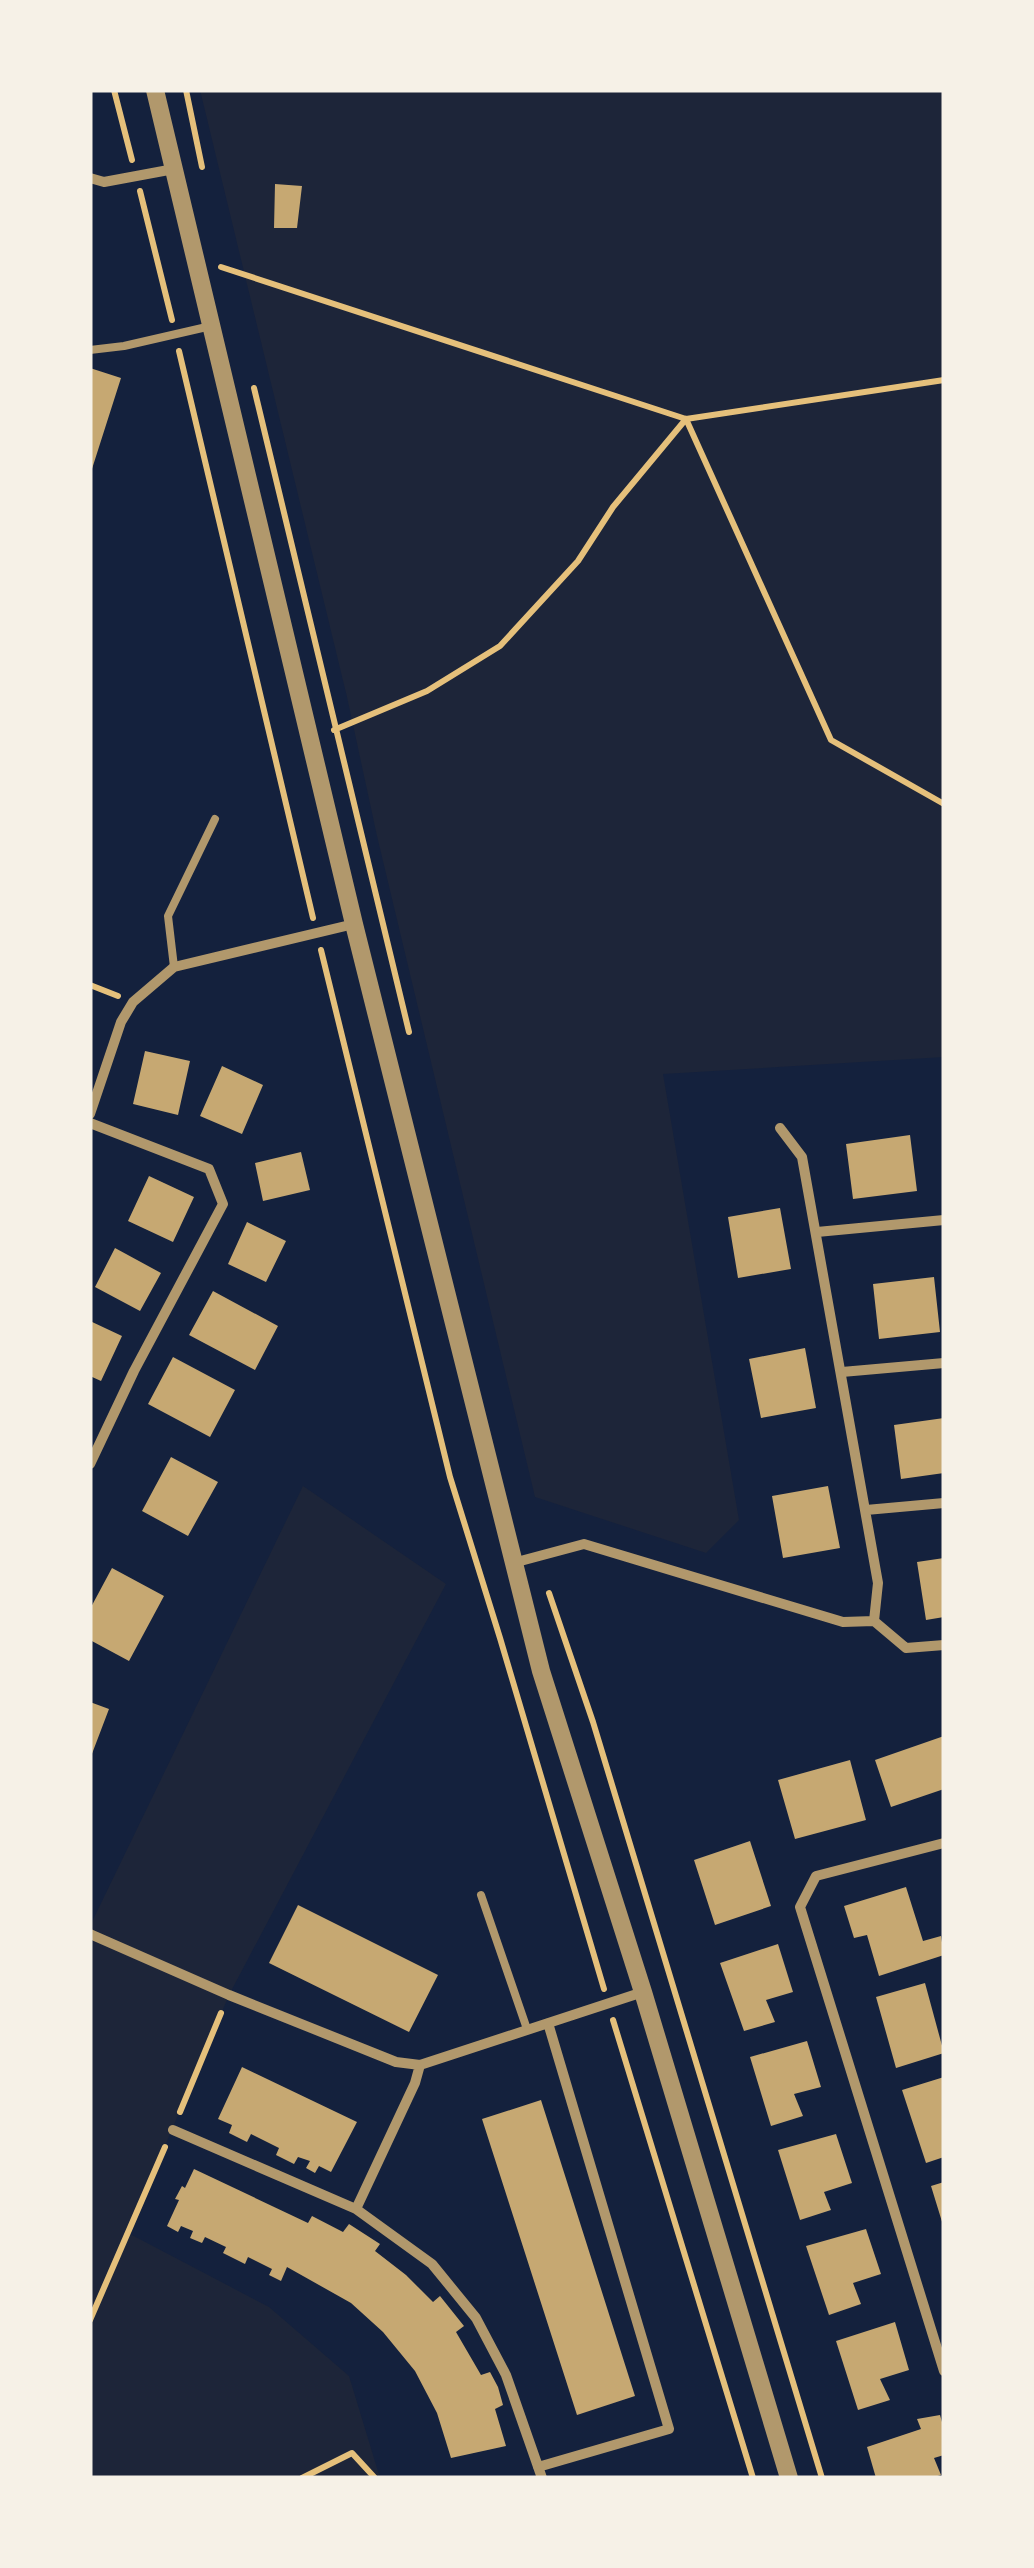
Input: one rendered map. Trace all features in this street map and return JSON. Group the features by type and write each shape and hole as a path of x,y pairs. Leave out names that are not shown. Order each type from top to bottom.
{"street":[{"path":"155,90 354,924 541,1671 643,1992 789,2478"},
{"path":"90,178 104,182 174,168"},
{"path":"90,1114 120,1022 133,1002 174,967 354,924"},
{"path":"90,1124 209,1169 223,1204 134,1371 90,1464"},
{"path":"780,1128 802,1157 817,1232 878,1583 874,1622"},
{"path":"817,1232 944,1220"},
{"path":"842,1372 944,1364"},
{"path":"866,1510 944,1503"},
{"path":"513,1563 584,1544 842,1622 874,1622 906,1648 944,1645"},
{"path":"944,1843 816,1876 800,1908 944,2371"},
{"path":"90,1934 396,2062 420,2065 643,1992"},
{"path":"173,2130 356,2209 432,2264 476,2318 506,2375 540,2473 668,2430 548,2023"},
{"path":"356,2209 420,2065"}],"lane":[{"path":"90,350 212,326"},
{"path":"174,967 168,916 216,819"},
{"path":"481,1895 527,2029"}],"path":[{"path":"114,90 450,1478 753,2478"},
{"path":"196,259 686,419 944,380"},
{"path":"222,268 228,286"},
{"path":"252,381 410,1034"},
{"path":"310,740 428,690 500,646 578,560 613,507 686,419"},
{"path":"686,419 831,740 944,804"},
{"path":"538,1556 593,1722 822,2478"},
{"path":"90,2320 229,1994"},
{"path":"302,2478 352,2453 375,2478"}],"shaded area":[{"path":"200,90 944,90 944,1057 663,1074 739,1520 706,1553 535,1497"},
{"path":"303,1486 446,1584 229,1995 128,2233 269,2307 349,2376 380,2478 90,2478 90,1926"}],"building":[{"path":"275,184 302,186 297,228 274,228"},
{"path":"90,368 121,378 91,472 90,472"},
{"path":"145,1051 190,1061 178,1115 133,1104"},
{"path":"222,1066 263,1085 242,1134 200,1116"},
{"path":"910,1135 917,1191 853,1199 846,1144"},
{"path":"301,1152 310,1190 263,1201 255,1163"},
{"path":"149,1176 194,1197 173,1242 128,1221"},
{"path":"780,1208 791,1269 738,1278 728,1217"},
{"path":"247,1222 286,1241 266,1282 228,1264"},
{"path":"115,1248 161,1273 140,1311 95,1287"},
{"path":"934,1277 940,1332 879,1339 873,1284"},
{"path":"213,1291 278,1326 255,1370 189,1335"},
{"path":"90,1321 122,1336 101,1381 90,1376"},
{"path":"805,1348 816,1408 761,1418 749,1359"},
{"path":"173,1357 235,1390 210,1437 148,1404"},
{"path":"944,1418 944,1473 901,1479 894,1425"},
{"path":"171,1457 218,1482 188,1536 142,1511"},
{"path":"828,1486 840,1548 783,1558 772,1496"},
{"path":"944,1558 944,1617 926,1620 917,1562"},
{"path":"112,1568 164,1596 129,1661 90,1640 90,1609"},
{"path":"90,1702 109,1709 90,1759"},
{"path":"944,1736 944,1789 891,1807 875,1760"},
{"path":"850,1760 866,1820 795,1839 778,1780"},
{"path":"750,1841 771,1906 715,1925 694,1860"},
{"path":"906,1887 923,1941 941,1936 944,1955 879,1976 867,1935 854,1938 844,1906"},
{"path":"298,1905 438,1975 409,2032 269,1963"},
{"path":"778,1944 793,1992 766,2000 775,2022 744,2031 720,1963"},
{"path":"925,1983 944,2053 896,2068 876,1997"},
{"path":"807,2041 821,2087 794,2094 803,2116 771,2126 750,2057"},
{"path":"242,2067 357,2122 331,2172 319,2166 315,2173 306,2168 310,2161 298,2157 294,2164 276,2155 279,2148 251,2134 247,2142 229,2133 232,2125 218,2119"},
{"path":"944,2077 944,2157 926,2163 902,2090"},
{"path":"541,2100 635,2396 577,2415 482,2119"},
{"path":"836,2134 852,2183 824,2192 831,2210 800,2220 778,2150"},
{"path":"194,2169 308,2223 312,2216 343,2232 349,2224 380,2244 375,2251 433,2302 440,2296 464,2326 456,2332 481,2375 490,2372 498,2387 503,2405 495,2409 506,2446 451,2458 437,2413 415,2371 383,2332 351,2303 287,2267 281,2281 269,2275 272,2269 248,2257 245,2264 223,2253 226,2247 205,2237 202,2243 190,2238 193,2231 181,2226 178,2232 167,2226 179,2200 175,2199"},
{"path":"944,2182 944,2225 943,2225 931,2186"},
{"path":"866,2229 881,2274 853,2283 861,2304 829,2315 806,2246"},
{"path":"895,2322 909,2370 880,2379 890,2400 858,2410 836,2341"},
{"path":"940,2415 944,2455 934,2458 941,2475 876,2478 867,2447 921,2429 917,2419"}]}
